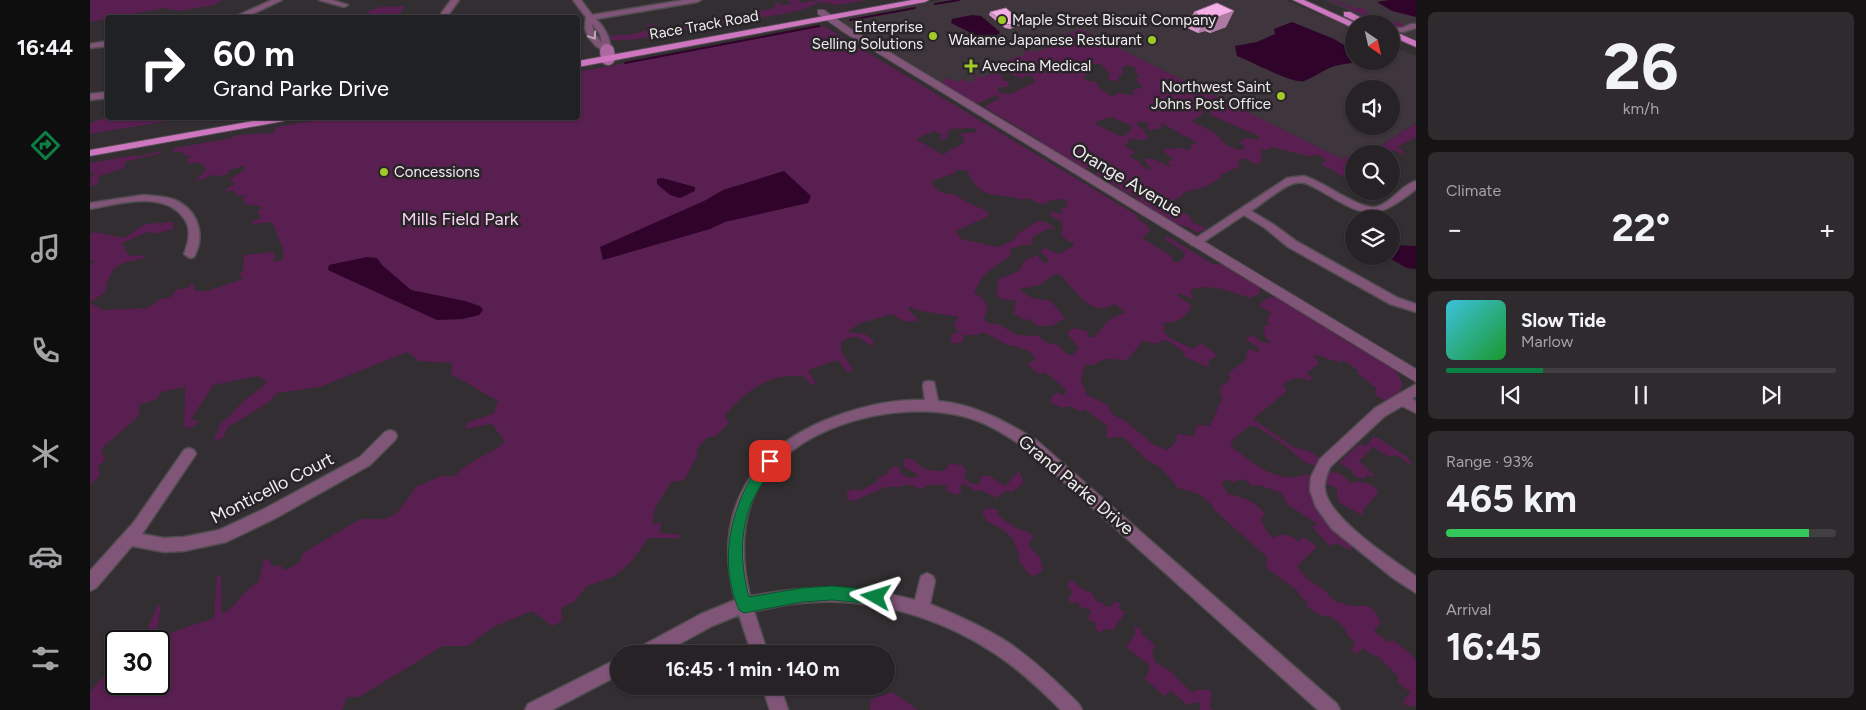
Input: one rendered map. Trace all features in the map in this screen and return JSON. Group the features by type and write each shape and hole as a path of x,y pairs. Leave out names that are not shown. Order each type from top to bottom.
{"main road":[{"name":"Race Track Road","path":"825,15 888,0"},
{"name":"Race Track Road","path":"580,56 608,54 825,15 925,0"},
{"path":"1297,0 1345,20"},
{"path":"1316,0 1349,15"},
{"path":"1400,39 1416,46"},
{"path":"1400,41 1416,52"},
{"name":"Race Track Road","path":"580,63 608,54"},
{"path":"90,144 226,120"},
{"path":"90,153 273,120"}],"street":[{"path":"243,15 278,0"},
{"path":"323,0 344,5"},
{"path":"444,15 455,0"},
{"path":"577,0 589,18 600,25 606,37 608,54"},
{"path":"589,18 697,0"},
{"name":"Orange Avenue","path":"825,15 1416,376"},
{"path":"589,18 587,27 593,40 608,54"},
{"path":"1400,34 1415,29"},
{"path":"90,46 105,44"},
{"path":"90,98 105,95"},
{"path":"1195,242 1291,180 1297,179 1312,182 1358,206 1372,210 1384,207 1416,184"},
{"path":"90,206 143,198 161,200 175,205 186,212 192,223 196,239 190,254"},
{"path":"1244,211 1269,226 1284,239 1394,302 1416,308"},
{"path":"929,386 932,405"},
{"path":"1416,388 1403,399 1380,412 1325,463 1319,472 1316,482 1317,494 1321,504 1336,523 1416,585"},
{"path":"1403,399 1416,408"},
{"name":"Grand Parke Drive","path":"757,645 744,605 736,567 736,535 740,515 758,477 770,461 799,438 832,422 889,406 932,405 974,414 996,422 1031,444 1331,710"},
{"name":"Monticello Court","path":"130,539 164,545 184,544 232,533 366,461 390,436"},
{"path":"90,583 130,539 189,454"},
{"path":"920,607 927,581"},
{"path":"662,645 744,605 775,598 832,593 891,599 920,607 948,618 1009,653 1038,676 1073,710"},
{"path":"534,710 610,671"},
{"path":"774,695 779,710"}],"shaded area":[{"path":"940,0 1286,0 1345,25 1345,70 1400,70 1400,50 1416,56 1416,123 1400,133 1400,80 1345,80 1345,135 1397,135 1381,145 1345,145 1345,158 1342,159 1088,33 955,91 842,23 842,19"},
{"path":"1324,0 1416,0 1416,40 1400,33 1400,15 1358,15"},
{"path":"1416,0 1416,17 1392,11 1377,2"},
{"path":"972,15 981,16 1000,32 999,34 983,39 951,23 952,19"},
{"path":"1292,22 1334,39 1345,46 1345,64 1335,66 1304,81 1298,81 1281,76 1237,56 1235,46 1257,42 1275,34 1274,29"},
{"path":"784,171 811,196 808,203 725,222 710,229 603,260 600,247 704,201 723,190"},
{"path":"662,178 695,187 695,191 680,198 670,195 657,184 657,179"},
{"path":"1400,245 1416,246 1416,269 1407,268 1400,264"},
{"path":"367,257 377,258 382,265 411,290 465,301 480,306 483,310 479,315 463,319 437,320 328,270 329,265"}],"green space":[{"path":"90,0 222,0 214,5 179,11 165,8 128,15 105,15 105,19 90,22"},
{"path":"787,0 800,0 798,3 821,0 867,0 838,5 820,2 810,7 787,13 684,29 683,25 775,8 774,4 781,3 781,6 792,3"},
{"path":"1329,0 1356,8 1365,8 1367,10 1365,12 1372,15 1363,15"},
{"path":"405,6 399,15 367,15 369,11 380,7"},
{"path":"1400,23 1407,27 1400,29"},
{"path":"654,24 657,28 673,26 675,29 643,38 610,40 609,36 633,34 648,30 647,25"},
{"name":"Mills Field Park","path":"824,26 1138,216 1136,218 1147,225 1150,231 1142,238 1171,256 1172,260 1178,263 1184,257 1185,252 1166,240 1165,237 1167,236 1213,264 1223,264 1244,279 1253,281 1259,286 1260,293 1250,298 1205,287 1190,290 1193,299 1178,293 1177,295 1192,306 1187,314 1179,320 1162,325 1166,327 1163,331 1170,338 1193,349 1201,343 1217,355 1208,362 1210,368 1185,357 1184,352 1169,341 1162,340 1159,344 1143,341 1127,360 1104,359 1094,365 1085,365 1081,380 1087,395 1108,405 1112,414 1125,421 1154,445 1168,450 1177,440 1176,436 1178,434 1194,436 1197,425 1210,426 1222,398 1220,386 1227,383 1230,377 1228,373 1245,361 1248,349 1259,352 1259,348 1245,339 1253,335 1261,342 1272,343 1266,339 1263,327 1269,325 1267,321 1271,313 1259,305 1269,297 1279,298 1356,347 1395,368 1403,385 1396,397 1386,401 1375,395 1376,388 1357,373 1359,371 1343,360 1341,363 1316,355 1314,357 1320,363 1307,373 1313,378 1309,381 1296,378 1287,382 1283,385 1287,391 1253,419 1295,448 1315,454 1320,459 1315,466 1304,462 1287,447 1256,426 1250,425 1230,442 1233,448 1268,472 1286,477 1307,474 1311,477 1309,489 1321,514 1336,531 1350,541 1352,551 1336,543 1330,546 1312,527 1318,524 1288,505 1281,493 1259,485 1252,486 1244,479 1233,482 1225,479 1222,484 1228,494 1257,505 1264,513 1261,521 1265,525 1263,527 1273,538 1287,535 1299,541 1304,537 1317,547 1297,566 1307,579 1322,588 1336,602 1354,606 1367,606 1373,610 1381,622 1374,631 1388,642 1393,640 1416,660 1416,707 1404,704 1404,699 1411,693 1397,682 1399,677 1377,656 1370,654 1363,648 1357,654 1351,650 1355,642 1346,634 1345,628 1330,616 1320,615 1308,607 1306,605 1307,602 1298,594 1298,591 1266,568 1267,557 1199,494 1178,488 1160,467 1148,461 1123,437 1107,438 1107,426 1085,409 1080,412 1070,406 1061,408 1050,402 1052,396 1057,392 1063,396 1066,392 1063,387 1045,372 1040,375 1027,364 1035,360 1030,352 1005,344 983,332 977,335 963,335 963,342 953,344 950,340 953,333 959,332 953,325 959,317 915,310 911,306 908,309 919,320 905,321 892,314 861,323 846,332 865,334 873,340 874,346 866,343 859,337 847,338 841,343 842,353 854,371 847,372 838,360 808,370 816,383 811,385 802,375 777,378 760,385 737,402 725,416 729,423 715,437 707,437 696,451 698,455 684,480 671,482 655,508 652,526 661,521 660,533 678,534 680,538 648,538 632,561 615,576 587,586 574,602 561,608 562,621 553,626 532,611 493,627 468,646 443,646 359,697 347,697 342,710 90,710 90,692 105,676 105,695 170,695 170,633 214,618 217,575 221,577 222,614 232,607 253,585 259,582 264,558 270,561 274,567 280,565 285,570 300,562 303,553 360,519 385,519 396,514 417,486 442,476 455,476 466,466 505,442 492,424 465,429 467,423 494,413 498,401 451,374 452,363 419,361 407,352 320,387 277,393 268,403 227,428 224,437 217,441 214,440 221,422 267,382 258,376 213,385 191,419 200,422 190,428 184,427 185,387 161,392 157,399 139,405 139,416 101,449 105,460 98,467 100,475 90,485 90,303 103,310 147,308 160,299 171,297 177,289 189,288 190,284 194,283 194,291 207,291 243,279 239,274 243,271 244,255 272,252 276,257 272,261 280,261 283,258 283,249 272,222 253,224 251,222 260,219 258,210 262,209 262,207 248,204 243,205 246,201 242,200 246,195 238,196 233,190 227,192 225,190 235,183 230,180 231,178 245,168 242,166 228,171 228,174 223,176 213,175 194,182 206,170 205,165 198,163 188,164 188,159 191,156 182,155 183,152 173,152 174,148 228,139 238,135 274,133 276,127 317,120 580,120 580,72","holes":["974,128 978,132 959,135 964,137 964,142 943,155 916,139 934,131 942,135 940,139 942,141 948,137 949,129","955,170 966,170 974,183 982,191 993,195 1021,200 1028,198 1037,203 1047,204 1048,201 1063,199 1067,201 1066,207 1060,209 1062,214 1051,212 1049,215 1063,223 1061,236 1075,245 1059,254 1045,248 1040,251 1049,260 1045,264 1037,255 1024,261 1019,271 999,279 996,293 1000,299 1016,301 1013,313 1024,320 1030,319 1037,326 1052,326 1065,318 1051,301 1030,297 1020,289 1040,285 1053,275 1059,274 1090,305 1106,308 1115,304 1125,312 1110,319 1094,337 1089,337 1087,331 1073,328 1067,333 1079,349 1072,355 1067,354 1058,345 1048,343 1038,336 1017,335 998,324 990,324 984,320 988,306 974,292 984,275 1011,255 1009,250 1022,245 1031,245 1033,237 1049,228 1055,230 1046,222 1038,221 1017,234 1014,240 998,247 961,239 956,231 989,216 988,212 955,194 941,192 931,181 956,173"]},
{"path":"1080,29 1342,159 1345,158 1345,176 1323,166 1322,163 1326,160 1319,155 1308,156 1272,147 1268,150 1261,149 1262,160 1258,165 1243,158 1238,161 1240,166 1221,175 1222,177 1205,187 1182,193 1182,196 1172,201 1173,205 1168,208 1169,210 1176,210 1190,216 1192,222 1204,227 1204,230 1197,233 1185,226 1166,221 1146,208 1135,196 1096,175 1098,171 1105,168 1103,165 1093,168 1082,168 1074,165 1069,162 1069,159 984,107 1000,98 998,95 976,104 941,83 947,78 957,82 965,79 969,83 976,80 973,76 982,77 997,73 1003,76 1002,79 1010,83 1007,87 998,87 998,92 1010,94 1035,82 1032,76 1026,75 1022,79 1013,75 1003,66 999,67 997,71 991,70 989,67 1017,56 1025,56 1024,50 1033,52 1046,49 1045,46 1058,39 1057,37","holes":["1092,64 1101,64 1110,75 1108,80 1120,81 1118,78 1122,74 1123,67 1128,65 1136,68 1135,72 1139,75 1136,80 1143,87 1131,91 1135,94 1116,93 1115,96 1111,96 1097,86 1099,83 1085,80 1084,76 1091,73","1200,107 1207,108 1212,116 1259,136 1259,140 1246,138 1239,142 1245,147 1240,150 1226,145 1216,134 1192,121 1203,114","1110,117 1133,126 1130,128 1131,131 1127,135 1120,136 1097,125 1096,122","1141,121 1150,125 1146,128 1151,130 1162,128 1160,124 1163,124 1199,144 1192,143 1189,151 1184,148 1164,149 1163,151 1173,159 1168,162 1171,166 1147,158 1145,160 1147,165 1154,169 1148,169 1129,156 1135,152 1125,146 1129,141 1128,139 1144,140 1149,137 1136,124"]},
{"path":"105,118 105,120 122,121 174,120 90,134 90,123"},
{"path":"1416,124 1416,137 1400,145 1382,145 1400,135 1402,132 1400,129 1404,131"},
{"path":"1400,149 1403,151 1406,156 1400,153"},
{"path":"160,151 162,153 125,162 125,168 99,176 97,185 90,186 91,177 95,174 90,173 90,163 136,155 137,157"},
{"path":"173,222 173,229 154,234 150,231 122,243 129,256 142,255 146,258 117,266 110,276 105,293 90,302 90,264 95,261 90,260 90,234 95,232 124,238 145,224"},
{"path":"1373,437 1378,438 1406,456 1412,463 1409,464 1397,455 1389,457 1373,447 1359,461 1374,475 1372,477 1368,475 1363,479 1353,475 1353,471 1339,463 1359,444 1366,446"},
{"path":"904,459 913,459 923,468 935,471 944,471 950,464 962,465 967,471 964,477 970,483 977,485 980,483 981,476 990,476 1005,486 1019,471 1024,482 1012,492 1005,491 997,498 980,490 975,491 964,483 961,485 961,492 956,495 946,491 947,486 934,484 922,489 905,484 901,487 886,487 854,501 847,499 847,492 854,489 859,491 877,482 878,478 888,473 889,469 895,466 901,468 900,472 908,478 918,477 918,475 904,467"},
{"path":"1330,471 1336,474 1338,472 1350,484 1355,481 1370,484 1377,489 1378,493 1363,510 1363,516 1338,502 1337,488 1324,483"},
{"path":"992,508 998,510 998,516 1033,537 1028,545 1040,558 1043,570 1035,576 1029,574 1019,561 1019,555 1013,539 1003,530 987,521 982,514 985,509"},
{"path":"1072,580 1085,591 1091,592 1097,602 1101,602 1106,607 1113,605 1114,601 1121,604 1118,607 1125,613 1113,630 1106,629 1099,633 1095,628 1096,623 1089,620 1091,612 1087,608 1083,609 1077,602 1069,601 1069,596 1073,593 1067,586"},
{"path":"161,604 157,630 147,630 157,606"},
{"path":"1133,627 1140,628 1142,630 1141,633 1155,645 1152,652 1156,663 1170,671 1192,693 1196,690 1210,690 1212,695 1210,706 1213,710 1199,710 1201,706 1197,702 1187,705 1171,691 1164,696 1144,678 1149,672 1149,665 1126,647 1136,633"},
{"path":"895,694 918,710 870,710 871,699 883,695"}],"building":[{"path":"1217,3 1234,11 1218,17 1213,15 1205,18 1194,12"},
{"path":"1006,8 1021,21 1011,25 1006,24 990,12"}],"waterway":[{"path":"935,4 959,0"},
{"path":"850,20 915,8"},
{"path":"625,63 819,26"}],"place":[{"name":"Maple Street Biscuit Company","path":"1002,20"},
{"name":"Enterprise Selling Solutions","path":"933,36"},
{"name":"Wakame Japanese Resturant","path":"1152,40"},
{"name":"Avecina Medical","path":"971,66"},
{"name":"Northwest Saint Johns Post Office","path":"1281,96"},
{"name":"Concessions","path":"384,172"}],"route":[{"path":"770,461 748,495 740,515 736,535 735,559 744,605 775,598 832,593 876,597"}]}
